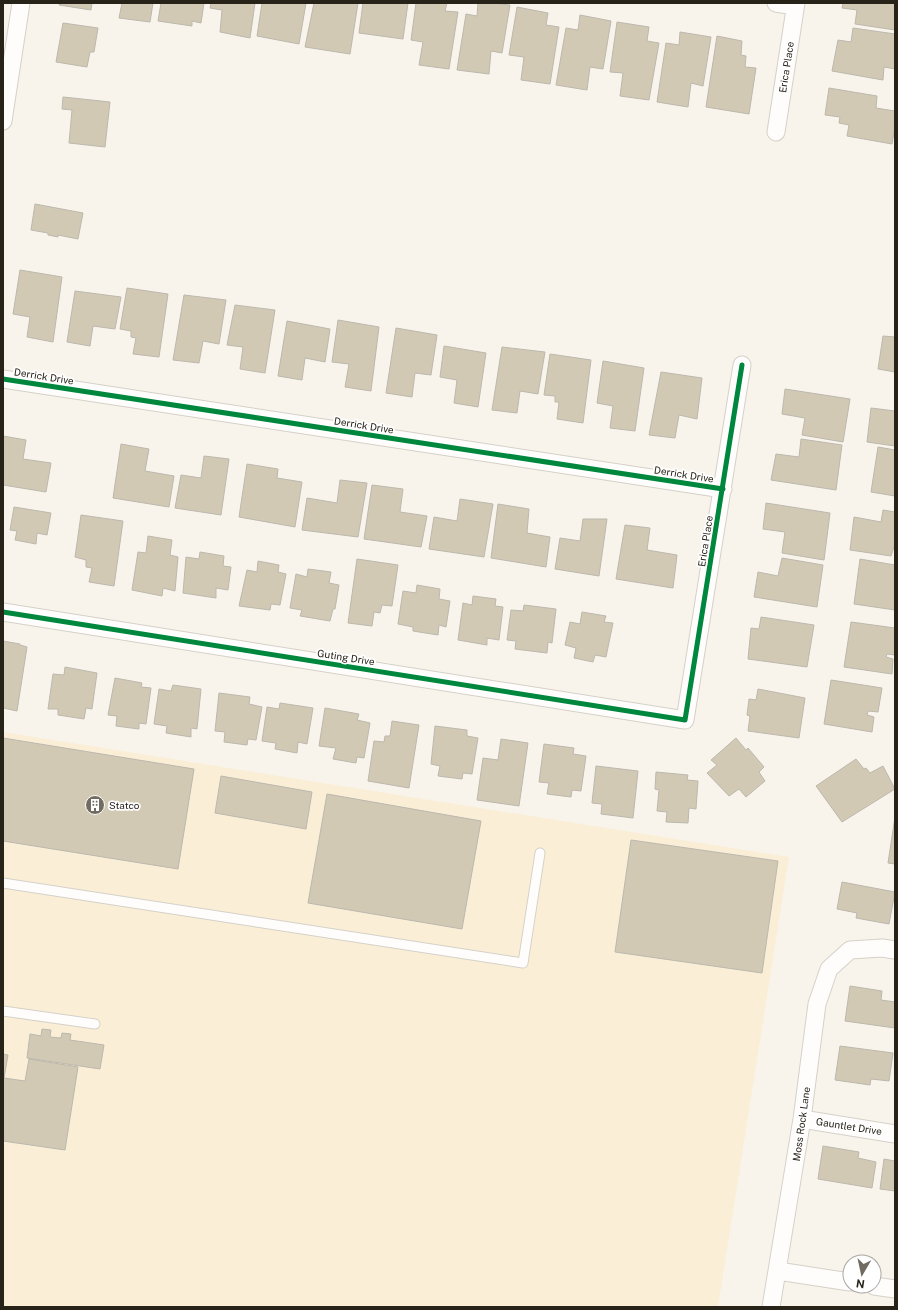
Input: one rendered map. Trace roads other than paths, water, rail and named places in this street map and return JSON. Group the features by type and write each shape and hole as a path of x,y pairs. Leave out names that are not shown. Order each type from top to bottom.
{"street":[{"path":"3,121 21,3"},
{"path":"776,3 795,4"},
{"name":"Erica Place","path":"776,132 795,4"},
{"name":"Erica Place","path":"685,720 742,365"},
{"name":"Derrick Drive","path":"3,379 723,489"},
{"name":"Guting Drive","path":"3,612 685,720"},
{"name":"Moss Rock Lane","path":"771,1307 802,1119 817,1004 829,969 850,950 882,948 895,950"},
{"name":"Gauntlet Drive","path":"802,1119 895,1134"},
{"path":"778,1271 842,1281"},
{"path":"882,1287 895,1289"}],"lane":[{"path":"3,883 523,963 540,853"},
{"path":"3,1011 95,1024"}],"place":[{"name":"Statco","path":"95,805"}]}
